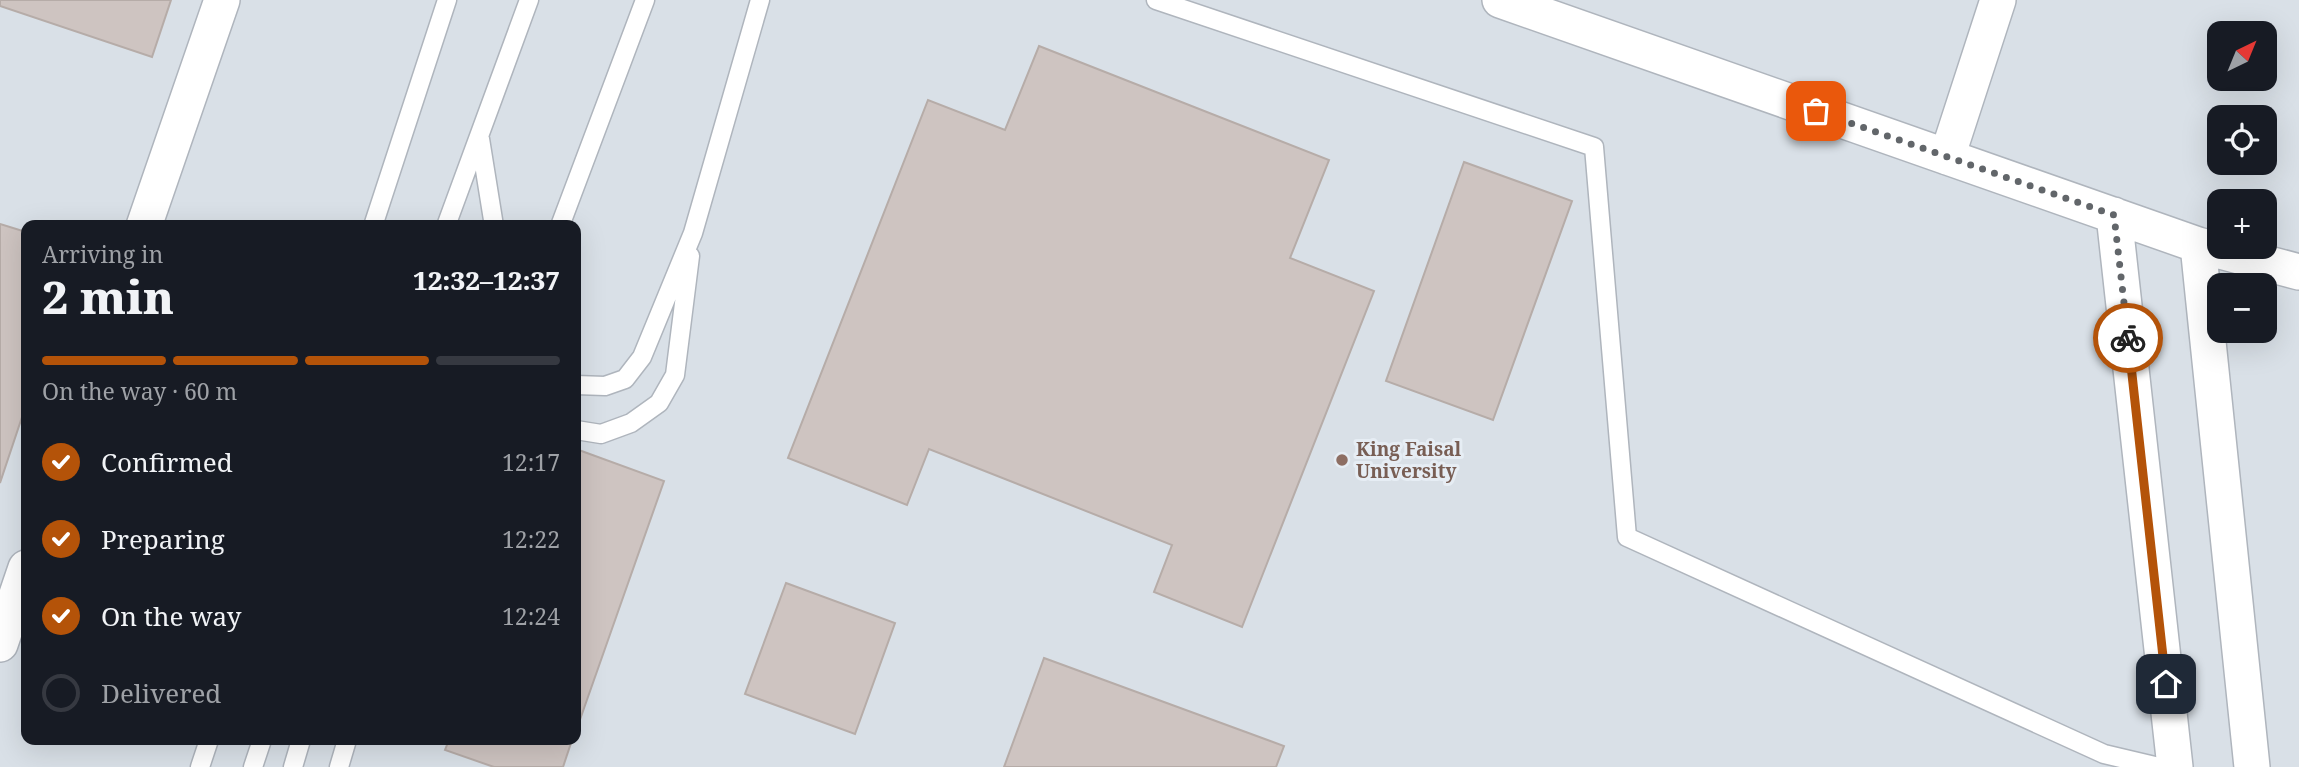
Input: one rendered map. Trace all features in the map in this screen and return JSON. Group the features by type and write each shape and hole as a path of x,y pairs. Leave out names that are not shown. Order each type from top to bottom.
{"street":[{"path":"146,220 222,0"},
{"path":"1500,0 2198,245 2299,272"},
{"path":"1947,157 1998,0"},
{"path":"2114,215 2175,767"},
{"path":"2198,245 2252,767"},
{"path":"0,644 21,583"}],"lane":[{"path":"375,220 447,0"},
{"path":"448,220 529,0"},
{"path":"562,220 645,0"},
{"path":"581,384 605,386 625,379 642,357 693,233 760,0"},
{"path":"1156,0 1594,148 1627,537 2104,754 2160,767"},
{"path":"479,136 493,220"},
{"path":"581,431 601,435 631,423 659,403 676,375 693,233"},
{"path":"200,767 207,745"},
{"path":"253,767 260,745"},
{"path":"293,767 300,745"},
{"path":"339,767 346,745"}],"building":[{"path":"0,0 171,0 152,57 0,6"},
{"path":"1039,46 1329,160 1290,258 1374,291 1242,627 1154,592 1172,545 929,449 907,505 788,458 928,100 1005,130"},
{"path":"1464,162 1572,201 1493,420 1386,381"},
{"path":"0,224 21,230 21,420 0,483"},
{"path":"581,451 664,481 581,717"},
{"path":"786,583 895,623 855,734 745,694"},
{"path":"1044,658 1284,746 1276,767 1004,767"},
{"path":"447,745 570,745 563,767 494,767 445,750"}],"way so far":[{"path":"1816,111 2114,215 2128,338"}],"place":[{"name":"King Faisal University","path":"1342,460"}],"route":[{"path":"2128,338 2166,684"}]}
